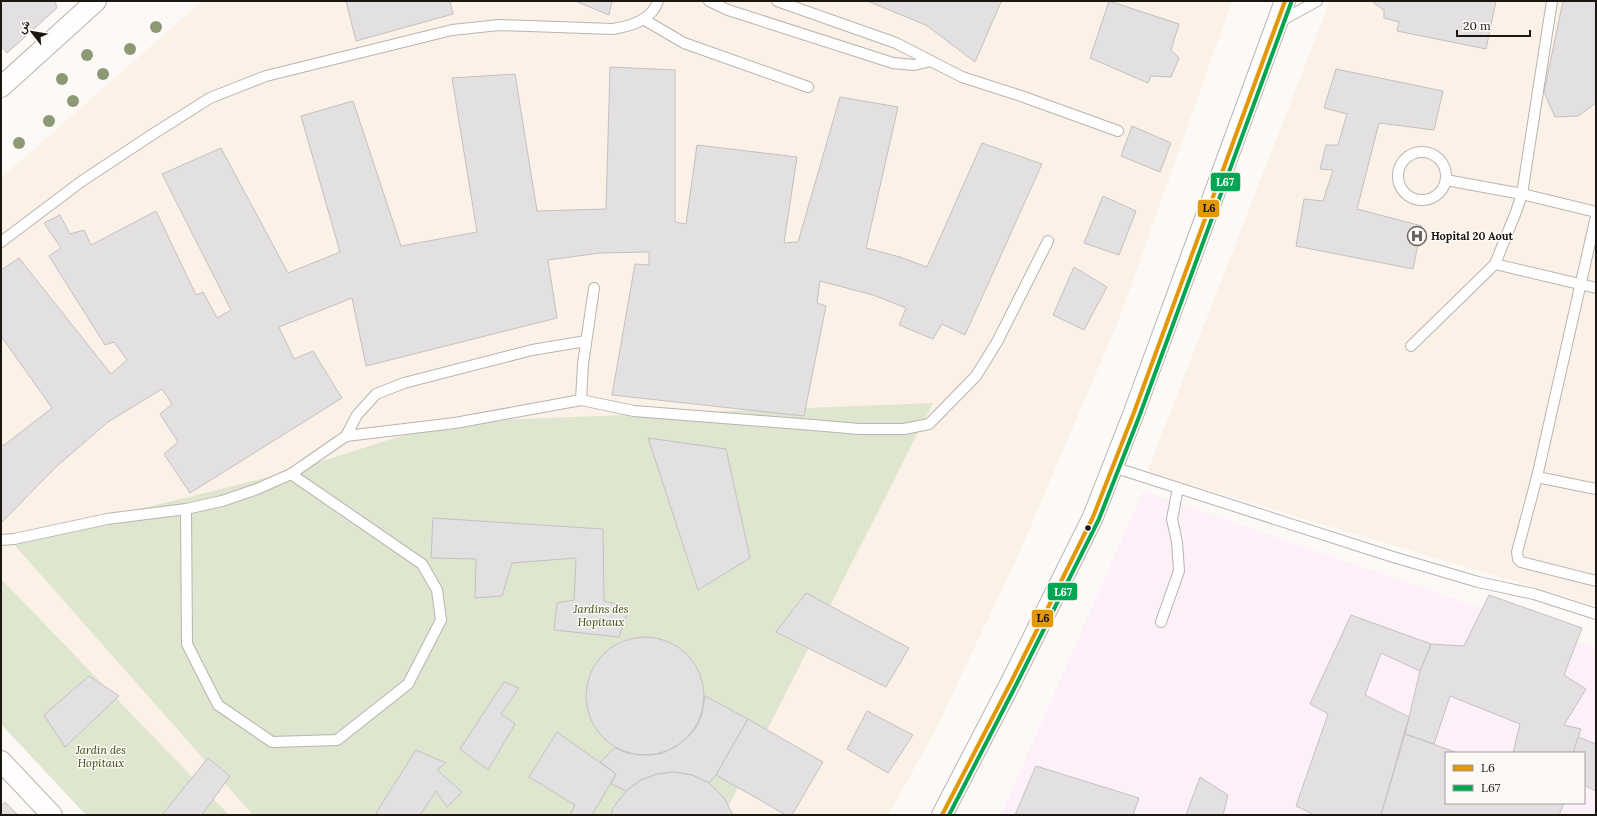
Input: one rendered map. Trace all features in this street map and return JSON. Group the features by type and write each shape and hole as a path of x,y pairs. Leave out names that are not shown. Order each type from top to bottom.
{"street":[{"path":"1,87 96,1"},
{"path":"942,815 1011,682 1089,524 1113,468 1285,1"},
{"path":"1,761 52,815"}],"lane":[{"path":"1,242 82,181 210,98 266,76 452,30 499,24 613,29 630,26 643,19 657,5 658,1"},
{"path":"710,1 728,10 893,63 914,65 931,61"},
{"path":"777,1 896,43 962,77 1021,96 1118,131"},
{"path":"1277,23 1317,1"},
{"path":"1411,346 1495,264 1522,194 1552,1"},
{"path":"643,19 684,42 808,87"},
{"path":"1418,153 1427,153 1436,156 1442,163 1446,171 1446,180 1442,189 1436,196 1427,200 1418,200 1409,196 1403,190 1399,181 1399,172 1403,163 1409,156 1418,153"},
{"path":"1446,180 1522,194 1596,212"},
{"path":"1596,216 1537,477 1517,552 1518,559 1521,562 1596,581"},
{"path":"346,436 455,423 581,400 634,411 836,427 904,429 929,424 976,376 997,342 1048,241"},
{"path":"1495,264 1596,288"},
{"path":"581,400 586,341 594,288"},
{"path":"1,540 14,539 107,519 186,509 229,499 256,490 291,474 346,436 357,415 376,394 397,386 532,350 586,341"},
{"path":"1113,468 1390,556 1478,582 1534,594 1596,614"},
{"path":"186,509 187,644 218,705 272,742 337,740 408,684 441,620 437,590 422,564 291,474"},
{"path":"1537,477 1596,489"},
{"path":"1161,622 1179,571 1178,542 1172,519 1178,488"}],"shaded area":[{"path":"202,1 1232,1 1121,314 1022,547 934,733 888,815 86,815 1,724 1,178"},
{"name":"Hopital 20 Aout","path":"1330,1 1596,1 1596,606 1147,472"},
{"path":"1143,491 1596,648 1596,815 1001,815"}],"green space":[{"name":"Jardins des Hopitaux","path":"933,403 724,815 253,815 11,541 289,472 444,422"},
{"name":"Jardin des Hopitaux","path":"1,579 229,815 86,815 1,724"}],"building":[{"path":"1,1 55,1 57,8 7,53 1,46"},
{"path":"346,1 450,1 453,14 356,41"},
{"path":"575,1 612,1 609,15"},
{"path":"867,1 1001,2 975,62 926,25"},
{"path":"1109,1 1179,24 1171,50 1179,58 1171,77 1151,76 1148,83 1090,58"},
{"path":"1375,1 1496,1 1486,49 1397,31 1399,22 1384,18 1384,10 1374,3"},
{"path":"1563,1 1596,1 1596,103 1578,116 1555,117 1544,92"},
{"path":"610,67 675,70 675,222 686,224 697,145 797,157 784,243 798,242 840,97 898,107 866,248 900,257 927,267 982,143 1042,164 965,335 942,324 933,339 899,325 906,308 873,295 820,281 817,303 826,306 804,416 612,395 635,264 649,265 649,252 600,253 548,260 557,318 366,366 352,298 279,327 294,359 313,351 342,398 190,493 164,454 178,442 160,414 172,404 162,389 108,422 56,467 1,523 1,444 3,446 52,408 1,336 1,270 19,258 111,374 127,360 114,342 105,345 49,256 61,248 44,223 60,215 70,234 84,230 91,245 156,211 196,295 203,292 217,318 231,310 162,174 221,148 288,273 340,252 301,116 353,101 401,246 477,232 452,78 515,74 537,211 606,209"},
{"path":"1336,69 1443,91 1434,130 1379,123 1357,209 1422,226 1413,269 1296,246 1304,199 1323,201 1333,170 1320,169 1326,145 1338,145 1347,114 1324,108"},
{"path":"1132,126 1171,143 1160,172 1121,156"},
{"path":"1103,196 1136,211 1119,255 1084,243"},
{"path":"1074,267 1107,287 1084,330 1053,315"},
{"path":"648,438 726,449 750,558 698,590"},
{"path":"433,518 603,529 604,601 629,608 619,637 554,630 557,603 574,600 576,558 512,563 502,596 475,598 476,559 431,558"},
{"path":"806,593 909,648 886,687 776,632"},
{"path":"1489,595 1582,628 1564,675 1586,689 1564,725 1581,729 1573,752 1513,752 1520,724 1450,696 1434,744 1405,734 1420,671 1431,644 1464,646"},
{"path":"1351,615 1431,644 1420,671 1381,653 1365,695 1409,717 1381,815 1315,815 1296,806 1328,714 1310,704"},
{"path":"645,637 656,638 668,642 687,654 699,673 703,685 703,707 699,719 687,738 668,750 656,754 645,755 634,754 622,750 603,738 591,719 587,707 586,696 587,685 591,673 603,654 622,642 634,638"},
{"path":"89,676 119,696 65,747 44,715"},
{"path":"504,682 519,688 501,714 515,724 488,770 460,749"},
{"path":"705,696 748,719 716,775 709,783 692,775 674,772 657,774 641,780 626,791 611,784 616,774 600,762 615,748 627,753 651,755 663,753 677,746 689,736 697,726 702,714"},
{"path":"867,711 913,735 888,773 847,749"},
{"path":"748,719 823,762 792,815 786,815 716,775"},
{"path":"557,732 616,774 592,815 570,815 575,805 529,777"},
{"path":"1405,734 1455,752 1445,752 1445,804 1564,804 1559,815 1381,815"},
{"path":"1578,737 1596,744 1596,791 1585,786 1585,752 1573,752"},
{"path":"416,750 446,763 437,770 462,792 447,807 436,791 420,815 380,815 376,813"},
{"path":"208,758 230,776 202,815 162,815"},
{"path":"1036,766 1139,798 1133,815 1015,815"},
{"path":"674,772 692,775 709,783 724,798 733,815 611,815 613,808 626,791 641,780 657,774"},
{"path":"1200,777 1228,795 1223,815 1186,815"},
{"path":"5,802 18,815 1,815 1,806"}],"transit line":[{"name":"L6","path":"942,815 1011,682 1093,517 1133,415 1285,1"},
{"name":"L67","path":"949,815 1099,519 1139,417 1291,3"}],"place":[{"name":"Hopital 20 Aout","path":"1417,236"}]}
